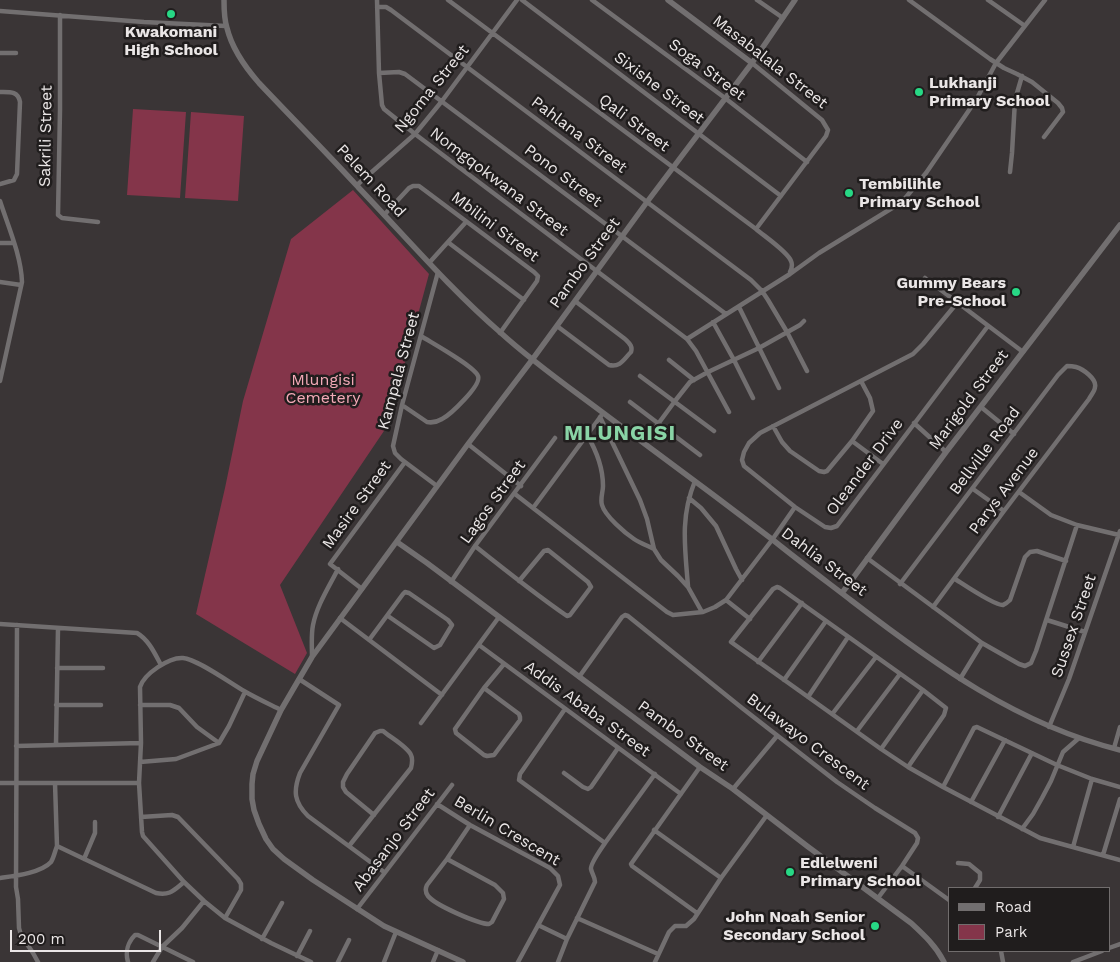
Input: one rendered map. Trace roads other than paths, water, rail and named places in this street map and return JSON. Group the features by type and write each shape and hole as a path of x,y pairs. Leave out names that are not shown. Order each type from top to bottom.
{"street":[{"name":"Pelem Road","path":"224,0 226,26 234,47 251,74 467,303 532,360"},
{"name":"Nomgqokwana Street","path":"377,0 379,73 383,108 414,134 687,339 694,347 729,412"},
{"name":"Qali Street","path":"448,0 756,229 789,257 792,262 790,274"},
{"name":"Ngoma Street","path":"357,185 414,134 442,101 517,0"},
{"name":"Sixishe Street","path":"522,0 781,196"},
{"name":"Soga Street","path":"592,0 725,98 807,162"},
{"name":"Masabalala Street","path":"668,0 752,62 822,120 828,130 826,136 807,162"},
{"path":"757,0 783,18"},
{"name":"Pambo Street","path":"463,962 396,932 357,909 284,859 273,849 256,818 252,799 253,774 257,761 281,710 312,657 436,486 532,360 752,62 795,0"},
{"path":"909,0 996,63 1022,76 1044,91 1063,110 1044,137"},
{"path":"988,0 1025,26"},
{"path":"687,339 906,198 926,173 976,100 996,63 1045,0"},
{"name":"Pahlana Street","path":"377,7 390,10 751,280 762,291 787,332 807,371"},
{"path":"0,11 226,26"},
{"name":"Sakrili Street","path":"60,15 58,215 62,218 98,222"},
{"path":"0,53 16,53"},
{"name":"Pono Street","path":"379,73 403,73 726,314"},
{"path":"1010,172 1015,100 1022,76"},
{"path":"0,92 15,93 20,102 17,174 14,180 0,184"},
{"path":"756,229 807,162"},
{"name":"Mbilini Street","path":"384,215 409,188 421,187 536,274 537,281 500,333"},
{"path":"0,201 21,268 21,285 0,381"},
{"path":"430,263 466,222"},
{"name":"Marigold Street","path":"842,593 946,452 1120,225"},
{"path":"0,243 14,242"},
{"path":"449,243 524,300"},
{"name":"Kampala Street","path":"436,486 395,453 393,446 402,405 438,272"},
{"path":"925,278 1023,352"},
{"path":"0,282 21,285"},
{"path":"557,326 609,365 620,364 631,352 631,345 625,339 575,301"},
{"name":"Oleander Drive","path":"957,303 917,351 838,394 760,433 749,443 744,452 742,463 795,507 825,526 834,528 988,326"},
{"path":"739,307 779,388"},
{"path":"644,443 675,401 694,380 759,348 804,321"},
{"path":"713,322 753,398"},
{"path":"402,405 427,422 439,420 451,412 475,387 479,379 474,371 458,358 421,336"},
{"name":"Dahlia Street","path":"532,360 602,415 644,443 918,651 960,679 1001,703 1049,727 1117,749"},
{"path":"669,360 694,380"},
{"name":"Bellville Road","path":"900,584 1058,375 1067,366 1076,367 1090,377 1095,382 1095,389"},
{"path":"640,376 714,431"},
{"path":"773,426 782,442 790,451 819,471 827,471 852,441 873,411 870,398 861,381"},
{"name":"Parys Avenue","path":"933,608 1095,389"},
{"path":"630,402 700,455"},
{"path":"981,408 1014,434"},
{"path":"533,508 602,415 640,500 654,549 661,560 688,587 702,612"},
{"path":"914,423 946,452"},
{"path":"587,435 602,474 601,502 603,509 616,524 632,537 654,549"},
{"name":"Lagos Street","path":"451,582 475,546 555,438"},
{"path":"852,441 883,464"},
{"path":"468,444 521,486"},
{"name":"Masire Street","path":"338,569 330,564 405,462"},
{"path":"688,587 684,532 686,512 694,481"},
{"path":"973,489 1004,511"},
{"path":"1019,492 1051,514 1077,525 1119,533"},
{"path":"515,494 670,614 702,612 726,600 795,507"},
{"path":"689,498 701,508 716,526 742,580"},
{"path":"867,558 982,643 1025,666 1031,663 1033,658 1077,525"},
{"name":"Sussex Street","path":"1049,727 1069,680 1119,533"},
{"name":"Pambo Street","path":"397,542 733,789 911,923 934,945 944,962"},
{"path":"475,546 519,581 567,616 570,615 591,587 588,582 548,550 544,551 519,581"},
{"path":"955,579 982,596 1003,605 1010,600 1025,557 1030,552 1037,551 1066,561"},
{"path":"312,657 314,621 321,602 338,569 362,589"},
{"path":"908,767 944,715 945,706 780,588 773,589 731,642 908,767 943,787 1022,829 1049,841 1120,860"},
{"path":"369,640 403,594 407,592 448,620 452,625 440,645 434,648 388,616"},
{"path":"726,600 750,619"},
{"path":"758,662 802,603"},
{"name":"Bulawayo Crescent","path":"579,677 622,617 628,616 837,782 915,833 918,838 917,843 878,898"},
{"path":"421,723 499,617"},
{"path":"340,618 442,695"},
{"path":"1047,620 1085,632"},
{"path":"784,680 826,621"},
{"path":"0,624 137,633 147,641 161,665"},
{"path":"17,625 16,875 19,928 21,935 38,962"},
{"path":"56,744 58,628"},
{"path":"808,697 848,637"},
{"path":"960,679 982,643"},
{"name":"Addis Ababa Street","path":"479,645 681,794"},
{"path":"832,713 876,657"},
{"path":"281,710 185,658 177,658 161,665 147,675 141,683 140,705 139,783 142,832 143,836 184,882 224,918 262,939 311,962"},
{"path":"484,688 519,714 520,717 494,755 490,756 484,755 456,733 455,730 484,688 504,664"},
{"path":"57,668 103,668"},
{"path":"857,731 900,674"},
{"path":"299,679 339,705 300,773 296,783 296,798 308,816 384,872"},
{"path":"882,749 923,690"},
{"path":"140,762 176,759 218,743 229,726 245,692"},
{"path":"56,705 101,705"},
{"path":"140,705 170,705 179,708 197,727 218,743"},
{"path":"564,708 520,774 518,780 605,843"},
{"path":"943,787 976,727 1057,765 1092,779 1120,787"},
{"path":"1117,749 1120,727"},
{"path":"348,846 374,815 411,768 411,755 383,731 375,733 343,782 346,792 374,815"},
{"path":"733,789 777,736"},
{"path":"1022,829 1042,798 1063,752 1079,738"},
{"path":"972,802 1005,740"},
{"path":"16,746 140,743"},
{"path":"564,773 588,789 618,748"},
{"path":"998,816 1032,753"},
{"path":"697,914 631,865 631,862 700,766"},
{"path":"558,962 566,939 595,882 591,869 592,864 655,774"},
{"path":"1073,847 1092,779"},
{"path":"0,783 139,783"},
{"path":"0,878 36,870 49,864 52,860 57,846 55,783"},
{"name":"Abasanjo Street","path":"357,909 452,785"},
{"path":"1103,854 1120,798"},
{"name":"Berlin Crescent","path":"437,804 470,825 550,868 558,876 560,885 518,962"},
{"path":"141,817 172,815 178,817 238,879 242,884 241,890 224,918"},
{"path":"655,962 669,932 673,927 690,924 767,815"},
{"path":"84,859 95,833 95,822"},
{"path":"447,859 495,885 503,893 504,899 492,922 489,924 482,923 455,913 437,904 428,896 425,890 470,825"},
{"path":"654,830 721,878"},
{"path":"57,846 156,893 164,895 170,893 184,882"},
{"path":"958,863 969,864 980,873 980,880 976,887"},
{"path":"902,866 948,899"},
{"path":"153,962 162,947 182,928 204,901"},
{"path":"262,939 282,903"},
{"path":"577,918 658,954"},
{"path":"538,924 566,939"},
{"path":"297,956 310,931"},
{"path":"384,962 396,932"},
{"path":"128,962 126,950 135,935 190,961"},
{"path":"338,962 349,940"},
{"path":"433,962 438,950"},
{"path":"1074,962 1099,952"}],"place":[{"name":"Kwakomani High School","path":"171,14"},
{"name":"Lukhanji Primary School","path":"919,92"},
{"name":"Tembilihle Primary School","path":"849,193"},
{"name":"Gummy Bears Pre-School","path":"1016,292"},
{"name":"Edlelweni Primary School","path":"790,872"},
{"name":"John Noah Senior Secondary School","path":"875,926"}],"district":[{"name":"MLUNGISI","path":"620,434"}],"park label":[{"name":"Mlungisi Cemetery","path":"323,389"}]}
